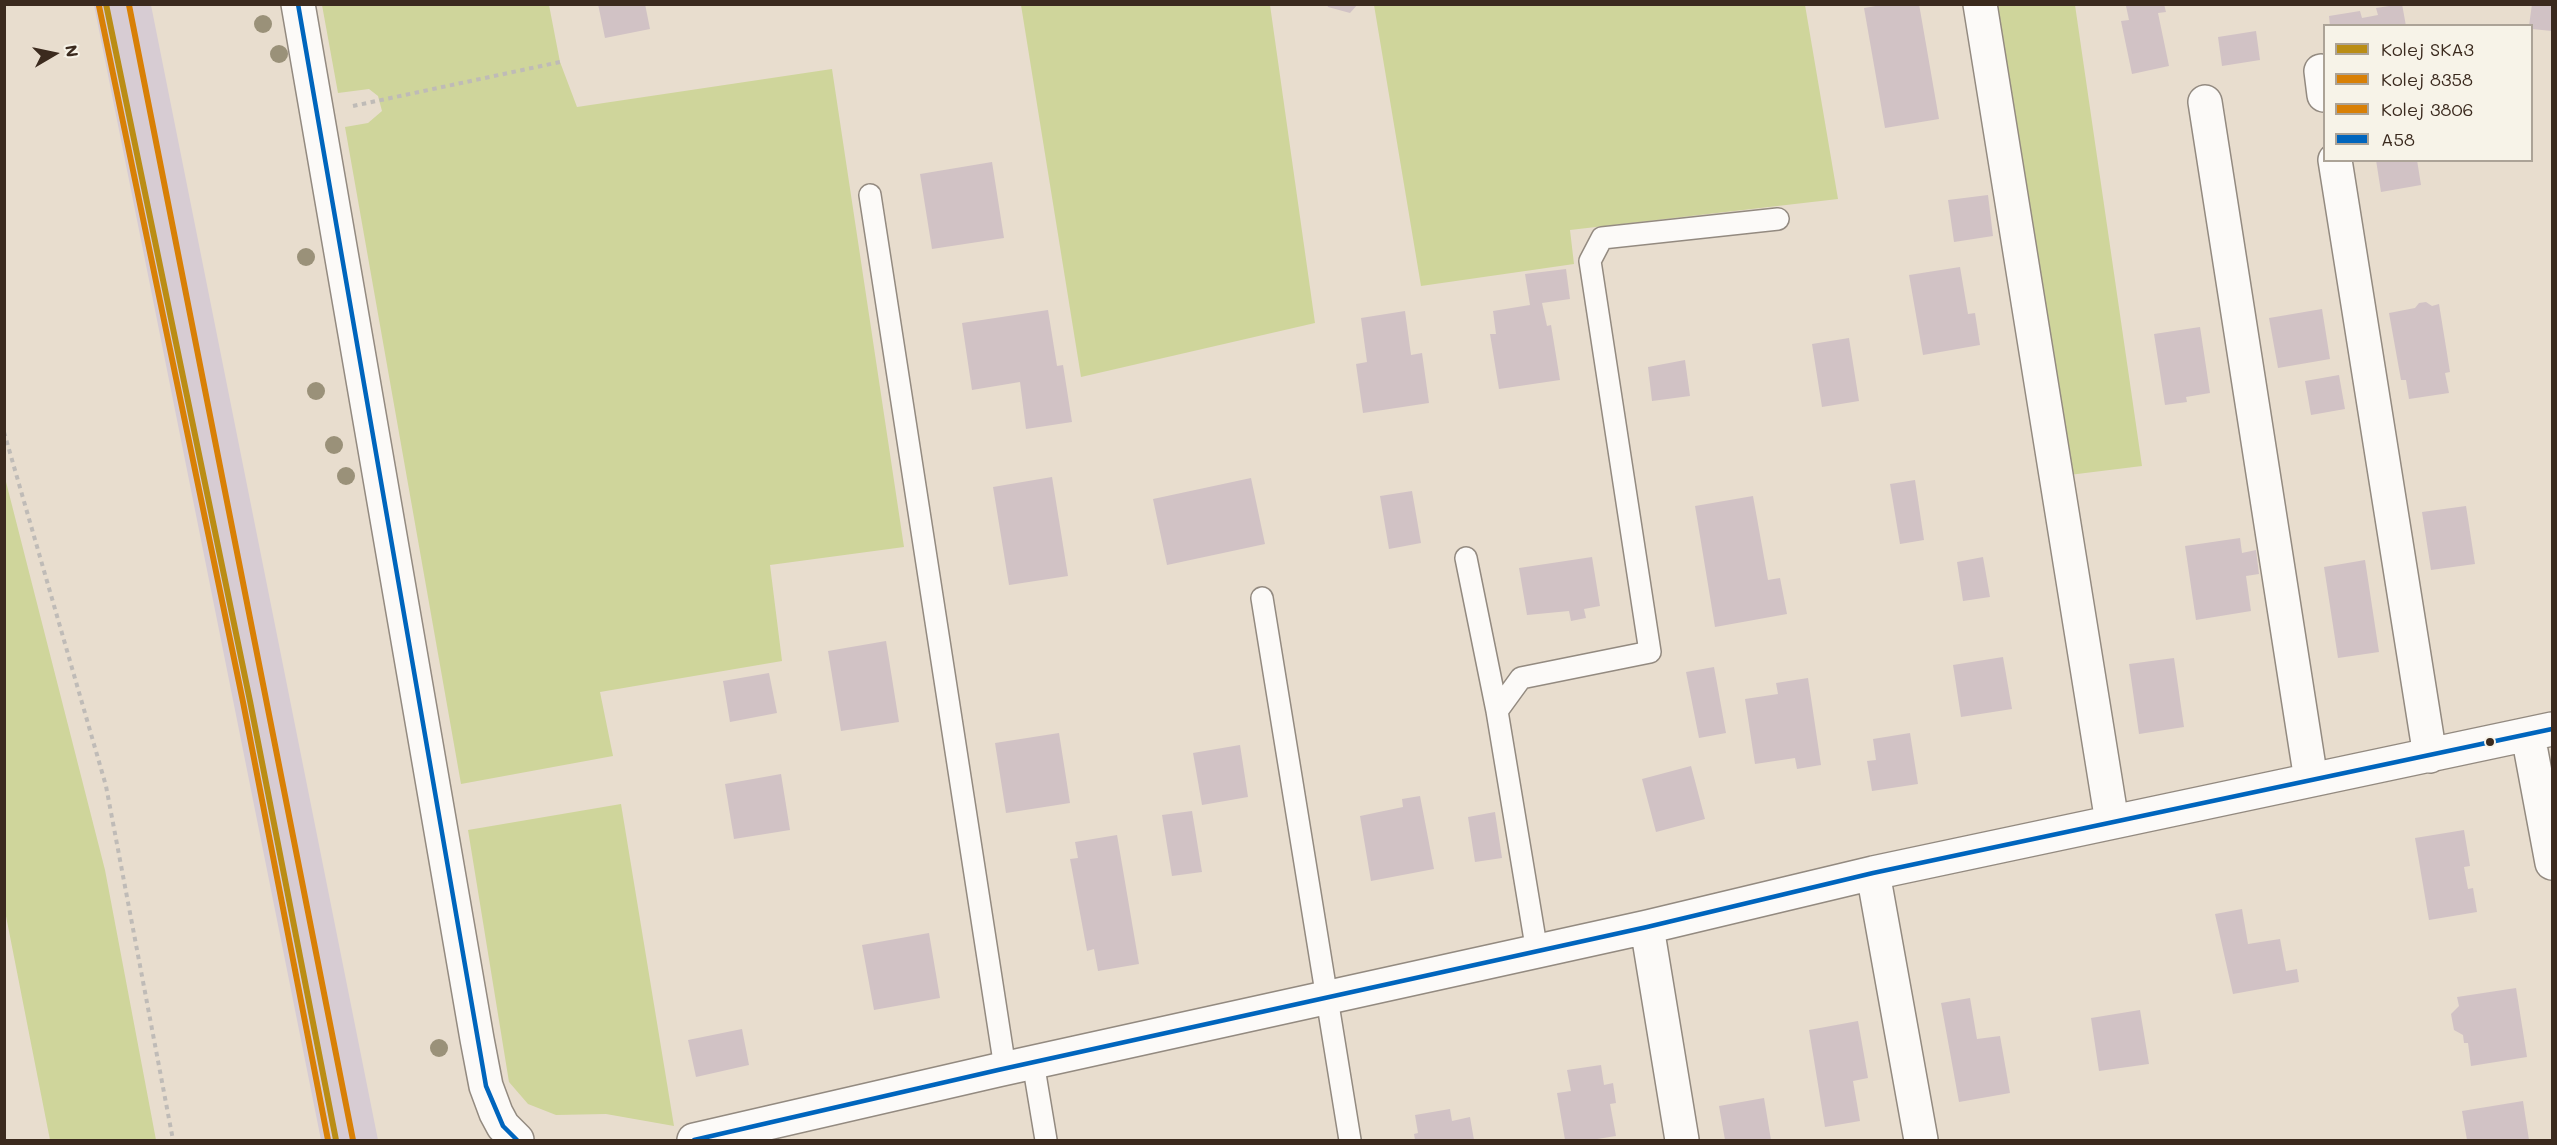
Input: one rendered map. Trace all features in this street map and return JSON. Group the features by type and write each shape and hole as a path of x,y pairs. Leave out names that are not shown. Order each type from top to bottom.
{"street":[{"path":"298,4 477,1039 486,1086 496,1113 515,1140"},
{"path":"1980,4 2112,822"},
{"path":"2205,102 2311,780"},
{"path":"2335,162 2430,756"},
{"path":"694,1140 1019,1065 1537,952 1874,873 2540,732 2553,863"},
{"path":"1874,873 1921,1140"},
{"path":"1647,927 1682,1140"}],"lane":[{"path":"870,195 1019,1065 1046,1140"},
{"path":"1497,711 1521,678 1650,652 1590,261 1602,238 1778,219"},
{"path":"1466,558 1497,711 1537,952"},
{"path":"1262,598 1325,999 1350,1140"}],"path":[{"path":"317,113 560,62"},
{"path":"4,432 106,786 173,1140"}],"shaded area":[{"path":"94,5 151,5 378,1140 321,1140"}],"green space":[{"path":"322,5 549,5 560,62 577,107 832,69 904,547 770,565 782,661 600,692 613,756 461,784 345,127 368,123 382,111 378,96 369,89 338,93"},
{"path":"1021,5 1270,5 1315,323 1081,377"},
{"path":"1374,5 1805,5 1838,199 1570,230 1574,264 1421,286"},
{"path":"1989,5 2075,5 2142,466 2069,475"},
{"path":"4,474 105,870 156,1140 50,1140 5,911"},
{"path":"621,804 674,1126 606,1114 556,1115 528,1104 509,1082 468,830"}],"building":[{"path":"598,4 645,4 650,29 605,38"},
{"path":"1327,4 1358,4 1350,13 1328,7"},
{"path":"1887,4 1919,4 1939,119 1885,128 1864,8"},
{"path":"2164,4 2166,12 2158,13 2169,66 2132,74 2121,21 2129,20 2126,6"},
{"path":"2402,4 2406,24 2330,24 2329,16 2360,11 2362,18 2378,15 2376,8"},
{"path":"2532,4 2552,4 2552,31 2533,29 2533,24 2529,24"},
{"path":"2256,31 2260,60 2222,66 2218,37"},
{"path":"992,162 1004,238 932,249 920,174"},
{"path":"2376,162 2417,162 2421,185 2381,192"},
{"path":"1988,195 1993,236 1954,242 1948,200"},
{"path":"1960,267 1968,314 1975,313 1980,345 1923,355 1909,275"},
{"path":"1566,269 1570,299 1542,303 1547,326 1551,325 1560,380 1499,389 1490,334 1496,334 1493,311 1530,305 1525,274"},
{"path":"2426,302 2432,306 2439,304 2450,372 2445,373 2449,393 2409,399 2406,380 2401,380 2389,313 2415,308 2419,303"},
{"path":"2322,309 2330,359 2278,368 2269,318"},
{"path":"1048,310 1057,366 1063,365 1072,422 1026,429 1020,382 972,390 962,323"},
{"path":"1405,311 1411,355 1422,353 1429,403 1363,413 1356,364 1367,362 1361,318"},
{"path":"2200,327 2210,393 2186,397 2187,402 2165,405 2154,334"},
{"path":"1849,338 1859,401 1822,407 1812,344"},
{"path":"1685,360 1690,396 1652,401 1648,367"},
{"path":"2339,375 2345,409 2311,415 2305,381"},
{"path":"1052,477 1068,576 1009,585 993,487"},
{"path":"1251,478 1265,544 1167,565 1153,499"},
{"path":"1915,480 1924,540 1900,544 1890,484"},
{"path":"1412,491 1421,543 1389,549 1380,496"},
{"path":"1753,496 1768,580 1780,578 1787,614 1715,627 1695,506"},
{"path":"2466,506 2475,564 2431,570 2422,512"},
{"path":"2240,538 2242,553 2256,550 2259,574 2246,576 2251,611 2196,620 2185,546"},
{"path":"1592,557 1600,606 1584,609 1586,618 1571,621 1569,611 1527,615 1519,568"},
{"path":"1983,557 1990,597 1963,601 1957,562"},
{"path":"2365,560 2379,652 2338,658 2324,567"},
{"path":"886,641 899,722 841,731 828,651"},
{"path":"2003,657 2012,709 1961,717 1953,665"},
{"path":"2174,658 2184,727 2139,734 2129,664"},
{"path":"1714,667 1726,733 1699,738 1686,672"},
{"path":"769,673 777,713 730,722 723,681"},
{"path":"1808,678 1821,765 1797,769 1795,758 1755,764 1745,699 1778,694 1776,683"},
{"path":"1059,733 1070,803 1006,813 995,743"},
{"path":"1910,733 1918,784 1872,791 1867,761 1876,760 1873,739"},
{"path":"1240,745 1248,797 1202,805 1193,753"},
{"path":"1691,766 1705,819 1656,832 1642,779"},
{"path":"781,774 790,830 734,839 725,784"},
{"path":"1420,796 1434,869 1371,881 1360,816 1403,807 1402,799"},
{"path":"1192,811 1202,872 1172,876 1162,815"},
{"path":"1495,812 1502,858 1475,862 1468,817"},
{"path":"2464,830 2470,866 2464,867 2468,889 2473,888 2477,912 2429,920 2415,838"},
{"path":"1117,835 1139,964 1098,971 1094,949 1087,951 1070,859 1078,858 1075,842"},
{"path":"2242,909 2248,944 2280,939 2286,971 2297,969 2299,982 2233,994 2215,914"},
{"path":"929,933 940,998 874,1010 862,945"},
{"path":"2516,988 2527,1057 2471,1066 2468,1043 2464,1043 2463,1035 2454,1030 2451,1014 2459,1006 2457,997"},
{"path":"1970,998 1977,1039 2000,1036 2010,1093 1959,1102 1941,1003"},
{"path":"2140,1010 2149,1064 2099,1071 2091,1018"},
{"path":"1858,1021 1868,1078 1853,1081 1860,1121 1825,1127 1809,1030"},
{"path":"742,1029 749,1065 696,1077 688,1040"},
{"path":"1601,1065 1604,1085 1613,1083 1616,1103 1610,1104 1616,1136 1591,1140 1565,1140 1557,1093 1571,1091 1567,1070"},
{"path":"1764,1098 1771,1140 1725,1140 1719,1106"},
{"path":"2523,1101 2529,1140 2467,1140 2462,1111"},
{"path":"1450,1109 1452,1121 1470,1117 1474,1140 1415,1140 1414,1134 1418,1133 1415,1115"}],"rail line":[{"name":"SKA3","path":"106,4 250,701 336,1140"},
{"name":"3806","path":"129,5 353,1140"},
{"name":"8358","path":"99,6 243,702 328,1140"}],"transit line":[{"name":"A58","path":"298,4 486,1086 503,1126 517,1140"},
{"name":"A58","path":"694,1140 998,1070 1647,927 1873,873 2552,729"}]}
